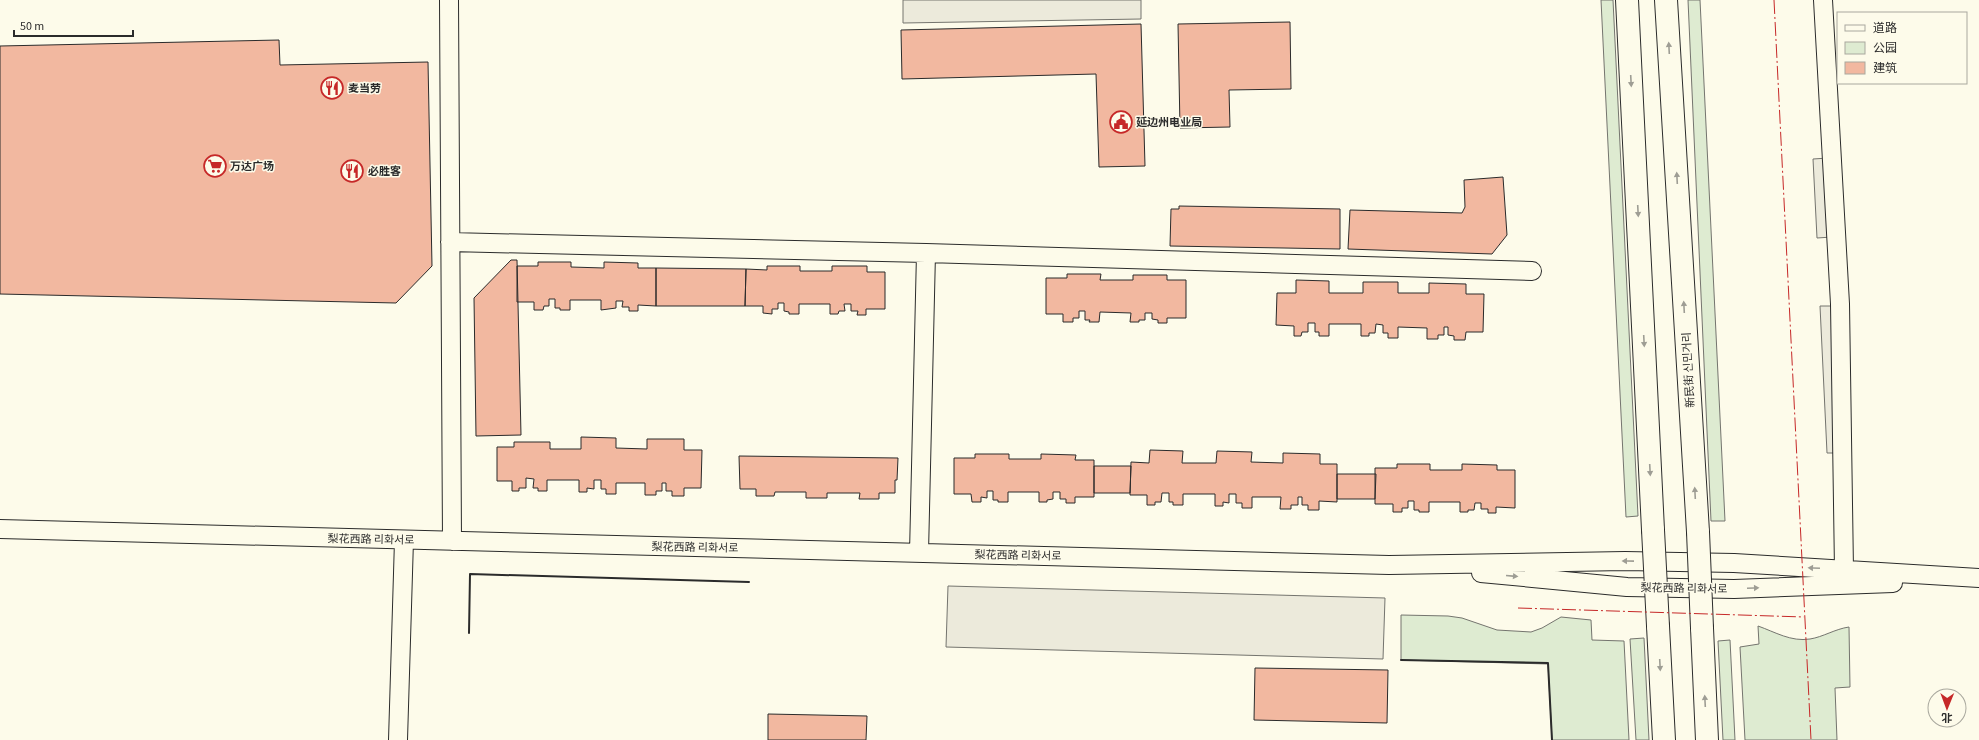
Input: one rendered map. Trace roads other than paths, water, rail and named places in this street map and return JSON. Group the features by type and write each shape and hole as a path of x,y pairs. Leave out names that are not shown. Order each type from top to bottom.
{"highway":[{"path":"1627,0 1664,740"},
{"name":"新民街 신민거리","path":"1666,0 1698,532 1707,740"}],"street":[{"path":"449,0 452,541"},
{"path":"1823,0 1840,304 1844,570"},
{"path":"450,242 926,253 1532,270"},
{"path":"919,553 926,253"},
{"name":"梨花西路 리화서로","path":"0,529 1389,565 1625,561 1734,563 1979,579"},
{"path":"398,740 404,540"},
{"name":"梨花西路 리화서로","path":"1389,565 1627,587 1734,589 1979,579"}],"place":[{"name":"麦当劳","path":"332,88"},
{"name":"延边州电业局","path":"1121,122"},
{"name":"万达广场","path":"215,166"},
{"name":"必胜客","path":"352,171"}]}
